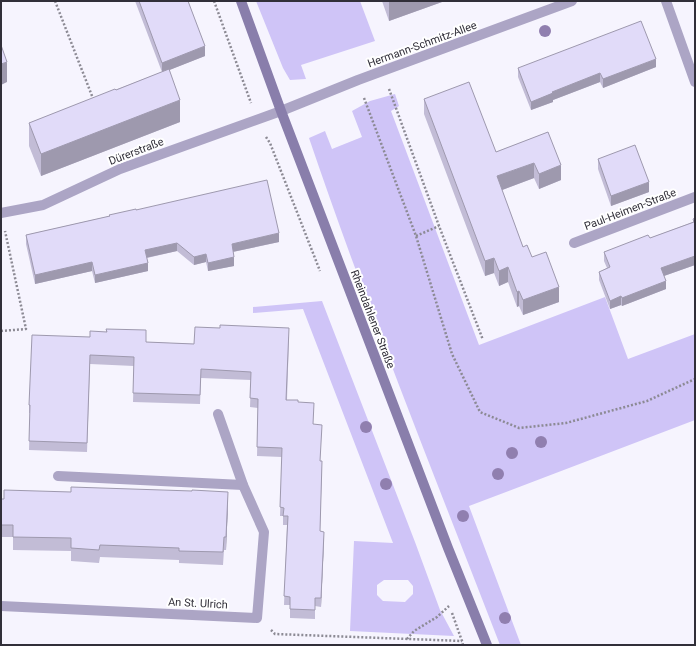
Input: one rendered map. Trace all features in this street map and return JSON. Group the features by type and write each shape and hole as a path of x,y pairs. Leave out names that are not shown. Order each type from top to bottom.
{"main road":[{"name":"Rheindahlener Straße","path":"241,1 281,111 448,548 487,644"}],"street":[{"name":"Hermann-Schmitz-Allee","path":"281,111 358,80 572,1"},
{"path":"666,1 695,82"},
{"name":"Dürerstraße","path":"1,213 43,205 120,169 281,111"},
{"name":"Paul-Heimen-Straße","path":"574,243 695,197"},
{"path":"218,414 243,485 264,532 258,618"},
{"path":"58,476 243,485"},
{"name":"An St. Ulrich","path":"1,606 258,618"}],"path":[{"path":"55,1 94,103"},
{"path":"214,1 258,119 270,143 322,277"},
{"path":"382,71 483,340"},
{"path":"358,80 416,236 452,354 480,412 519,428 566,423 647,401 695,379"},
{"path":"416,236 439,226"},
{"path":"1,331 26,329 4,228"},
{"path":"406,639 414,631 437,617 449,606 462,643"},
{"path":"258,618 275,634 487,644"}],"shaded area":[{"path":"256,1 360,1 375,41 301,65 306,79 290,80 283,68"},
{"path":"395,94 399,106 391,111 479,345 605,297 628,359 695,334 695,420 469,506 521,645 500,645 354,266 309,138 325,131 332,149 362,137 352,111 370,101"},
{"path":"322,301 440,610 454,636 350,631 354,541 393,543 303,309 253,313 253,307","holes":["384,580 408,580 413,586 413,594 405,602 383,601 377,595 377,585"]}],"building":[{"path":"139,1 188,1 205,46 162,63"},
{"path":"641,21 656,59 603,79 600,73 531,102 518,68"},
{"path":"1,45 7,62 1,64"},
{"path":"169,69 180,100 41,154 29,123"},
{"path":"469,82 496,152 548,132 561,165 539,174 534,163 497,176 523,247 527,245 532,257 546,252 559,287 523,300 519,291 517,292 508,267 499,271 494,258 485,261 424,99"},
{"path":"635,145 649,182 611,196 598,159"},
{"path":"267,180 279,233 232,244 234,257 208,263 206,254 194,257 177,243 145,250 148,263 95,275 92,262 35,275 26,235"},
{"path":"695,218 695,256 661,268 666,281 622,298 621,296 610,301 599,272 610,267 604,252 648,235 650,238 694,222 693,219"},
{"path":"220,325 289,328 286,400 298,400 298,402 314,403 313,424 322,425 320,461 322,461 320,531 324,532 321,598 315,598 315,610 290,609 290,597 284,596 288,516 283,516 284,508 280,507 282,448 257,447 258,399 250,398 251,372 201,369 200,395 133,393 134,357 90,355 87,443 29,441 32,335 90,337 90,331 107,332 106,329 146,330 146,342 194,344 195,327 220,328"},
{"path":"71,487 228,492 226,537 224,537 223,552 179,551 179,548 100,545 99,550 71,548 71,538 13,537 13,525 1,525 1,499 4,499 4,490 71,492"}]}
